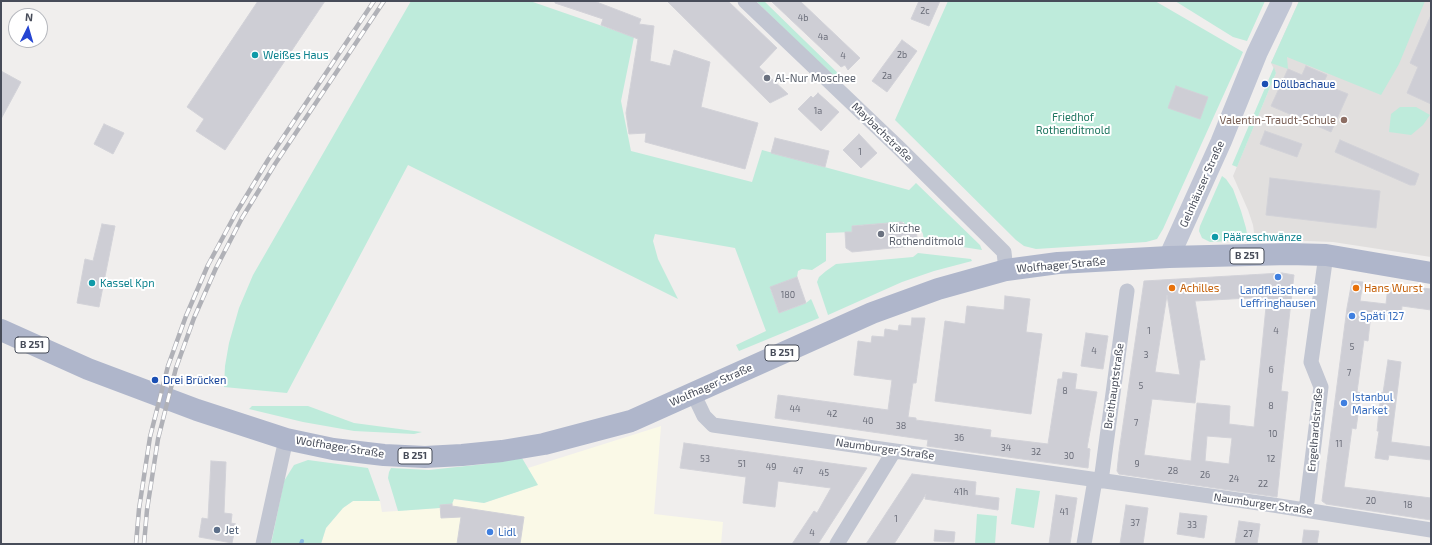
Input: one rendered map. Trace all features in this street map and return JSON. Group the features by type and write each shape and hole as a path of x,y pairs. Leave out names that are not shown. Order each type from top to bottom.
{"main road":[{"name":"Gelnhäuser Straße","path":"1169,257 1282,1"},
{"name":"Wolfhager Straße","path":"1,330 94,372 197,410 286,439 333,449 384,455 425,457 502,451 544,444 631,421 872,313 938,290 1006,270 1058,263 1169,257 1289,254 1326,255 1431,273"}],"street":[{"name":"Maybachstraße","path":"745,1 899,148 1004,252 1006,270"},
{"name":"Engelhardstraße","path":"1306,510 1321,387 1311,362 1326,255"},
{"name":"Breithauptstraße","path":"1098,480 1127,291"},
{"name":"Naumburger Straße","path":"693,393 704,416 713,425 1306,510 1431,530"},
{"path":"263,544 286,439"},
{"path":"837,544 894,451"},
{"path":"1084,544 1098,480"}],"shaded area":[{"name":"Valentin-Traudt-Schule","path":"1299,1 1431,1 1431,257 1333,242 1255,239 1253,225 1248,210 1233,176 1276,73 1271,63"},
{"path":"661,426 654,514 723,522 721,544 321,544 326,528 343,508 353,501 380,501 382,512 440,508 440,505 453,499 484,503 537,485 528,468"}],"green space":[{"path":"411,1 530,1 634,37 621,101 631,151 752,182 762,150 909,190 916,183 980,245 982,250 924,241 922,232 911,227 905,228 904,222 852,226 852,232 826,233 826,261 812,270 802,269 798,271 797,277 770,288 779,313 806,303 811,299 819,318 739,351 736,345 766,331 735,248 655,234 653,241 658,259 678,299 408,165 287,393 224,387 225,366 229,343 239,308 253,275"},
{"path":"756,1 764,1 844,79 839,82"},
{"name":"Friedhof Rothenditmold","path":"948,1 1155,1 1243,52 1163,229 1157,239 1146,242 1036,249 1024,246 1016,240 895,120"},
{"path":"1175,1 1265,1 1247,41 1233,37"},
{"path":"1299,1 1425,1 1399,64 1381,95 1287,57 1288,69 1271,63"},
{"path":"1274,67 1276,73 1237,167 1232,165"},
{"path":"1400,107 1416,107 1430,115 1423,125 1411,135 1389,132 1391,114"},
{"path":"1222,176 1233,189 1246,228 1248,240 1210,242 1202,238 1199,231"},
{"path":"918,253 971,259 972,261 934,271 902,282 828,315 817,282 819,277 836,264 913,257"},
{"path":"252,406 308,406 354,423 422,432 414,434 354,431 303,422 249,409"},
{"path":"522,458 538,485 484,503 454,499 452,504 440,505 440,508 398,511 388,478 391,468 429,470 485,464"},
{"path":"308,460 368,468 380,501 353,501 343,508 326,528 321,544 271,544 284,481 294,465"},
{"path":"1016,488 1040,491 1034,528 1011,524"},
{"path":"977,514 997,516 995,544 975,544"}],"building":[{"name":"Weißes Haus","path":"258,1 325,1 225,150 196,131 204,119 187,107"},
{"path":"555,1 594,1 641,19 639,24 654,26 650,61 670,66 674,50 710,62 701,107 758,123 745,169 645,142 646,133 629,134 626,113 638,39 601,25 603,19 555,3"},
{"path":"667,1 728,1 777,48 759,67 788,94 770,103"},
{"path":"771,1 800,1 860,58 848,70 845,65 841,67"},
{"path":"919,1 940,1 929,26 911,19"},
{"path":"1431,15 1431,104 1407,93 1418,67 1410,63"},
{"path":"902,40 917,51 887,92 872,81"},
{"path":"1306,66 1327,75 1323,84 1348,94 1331,132 1271,106 1288,69 1302,75"},
{"path":"1,71 21,82 1,119"},
{"path":"1176,86 1208,97 1200,119 1168,108"},
{"path":"818,93 839,112 821,131 798,109 811,96 813,98"},
{"path":"104,124 124,133 113,154 94,144"},
{"path":"1265,131 1302,144 1297,157 1260,144"},
{"path":"859,134 877,153 861,168 843,150"},
{"path":"775,138 829,151 825,167 771,153"},
{"path":"1340,140 1419,174 1415,185 1410,185 1335,152"},
{"path":"1270,178 1380,191 1376,228 1266,215"},
{"name":"Kirche Rothenditmold","path":"901,222 916,230 917,237 912,241 912,246 852,252 846,248 845,232 852,232 852,226"},
{"name":"Kassel Kpn","path":"102,224 115,226 99,307 77,303 85,259 93,261"},
{"path":"1282,273 1294,275 1281,391 1288,392 1277,497 1119,474 1117,471 1144,281","holes":["1167,295 1180,375 1155,372","1267,297 1254,427 1229,424 1230,406 1197,403 1191,461 1144,455 1152,399 1195,403 1200,360 1205,360 1195,301","1207,436 1232,438 1229,464 1205,461"]},
{"path":"797,277 806,303 779,313 770,287"},
{"path":"1352,281 1363,282 1360,301 1386,304 1388,286 1431,289 1431,310 1402,306 1401,317 1371,313 1368,341 1364,340 1357,392 1361,393 1356,429 1352,428 1344,487 1431,498 1431,520 1326,504 1322,501 1347,308"},
{"path":"1005,296 1030,299 1026,332 1042,334 1031,414 935,401 945,321 965,324 967,306 1004,310"},
{"path":"912,318 925,318 916,383 913,383 908,417 916,418 916,420 991,430 990,437 1048,444 1058,379 1062,379 1063,372 1077,374 1075,389 1097,392 1087,448 1090,449 1088,468 927,446 928,440 775,418 778,395 888,410 892,380 854,375 858,341 871,343 872,336 884,337 885,329 898,331 899,325 911,326"},
{"path":"1086,333 1108,336 1103,369 1081,366"},
{"path":"1388,360 1401,362 1391,442 1431,447 1431,460 1389,455 1388,460 1375,458 1379,431 1377,431 1381,393 1383,393"},
{"path":"684,443 867,468 818,544 792,544 814,511 817,513 831,488 778,481 775,507 743,503 746,477 680,468"},
{"path":"211,461 226,462 224,513 232,514 231,523 236,524 232,543 199,537 202,518 208,519"},
{"path":"912,474 976,482 975,495 999,498 998,510 925,499 926,494 894,544 866,544"},
{"path":"1056,495 1077,498 1070,544 1049,544"},
{"name":"Lidl","path":"452,504 452,506 524,517 520,544 457,544 461,517 441,518 440,505"},
{"path":"1126,505 1148,508 1143,544 1120,544"},
{"path":"1180,513 1207,516 1204,538 1177,534"},
{"path":"1239,521 1260,524 1257,544 1235,544"},
{"path":"935,530 955,532 954,542 934,541"},
{"path":"1304,530 1319,531 1317,544 1302,544"}],"railway":[{"path":"136,544 139,509 150,437 168,366 186,316 208,265 236,213 268,160 374,1"},
{"path":"144,544 147,510 158,439 176,368 194,318 216,268 242,218 275,164 384,1"}],"place":[{"name":"Weißes Haus","path":"255,55"},
{"name":"Al-Nur Moschee","path":"767,78"},
{"name":"Döllbachaue","path":"1265,84"},
{"name":"Valentin-Traudt-Schule","path":"1344,120"},
{"name":"Kirche Rothenditmold","path":"881,234"},
{"name":"Pääreschwänze","path":"1215,237"},
{"name":"Landfleischerei Leffringhausen","path":"1278,277"},
{"name":"Kassel Kpn","path":"92,283"},
{"name":"Achilles","path":"1172,288"},
{"name":"Hans Wurst","path":"1356,288"},
{"name":"Späti 127","path":"1352,316"},
{"name":"Drei Brücken","path":"155,380"},
{"name":"Istanbul Market","path":"1344,403"},
{"name":"Jet","path":"217,530"},
{"name":"Lidl","path":"490,532"}]}
